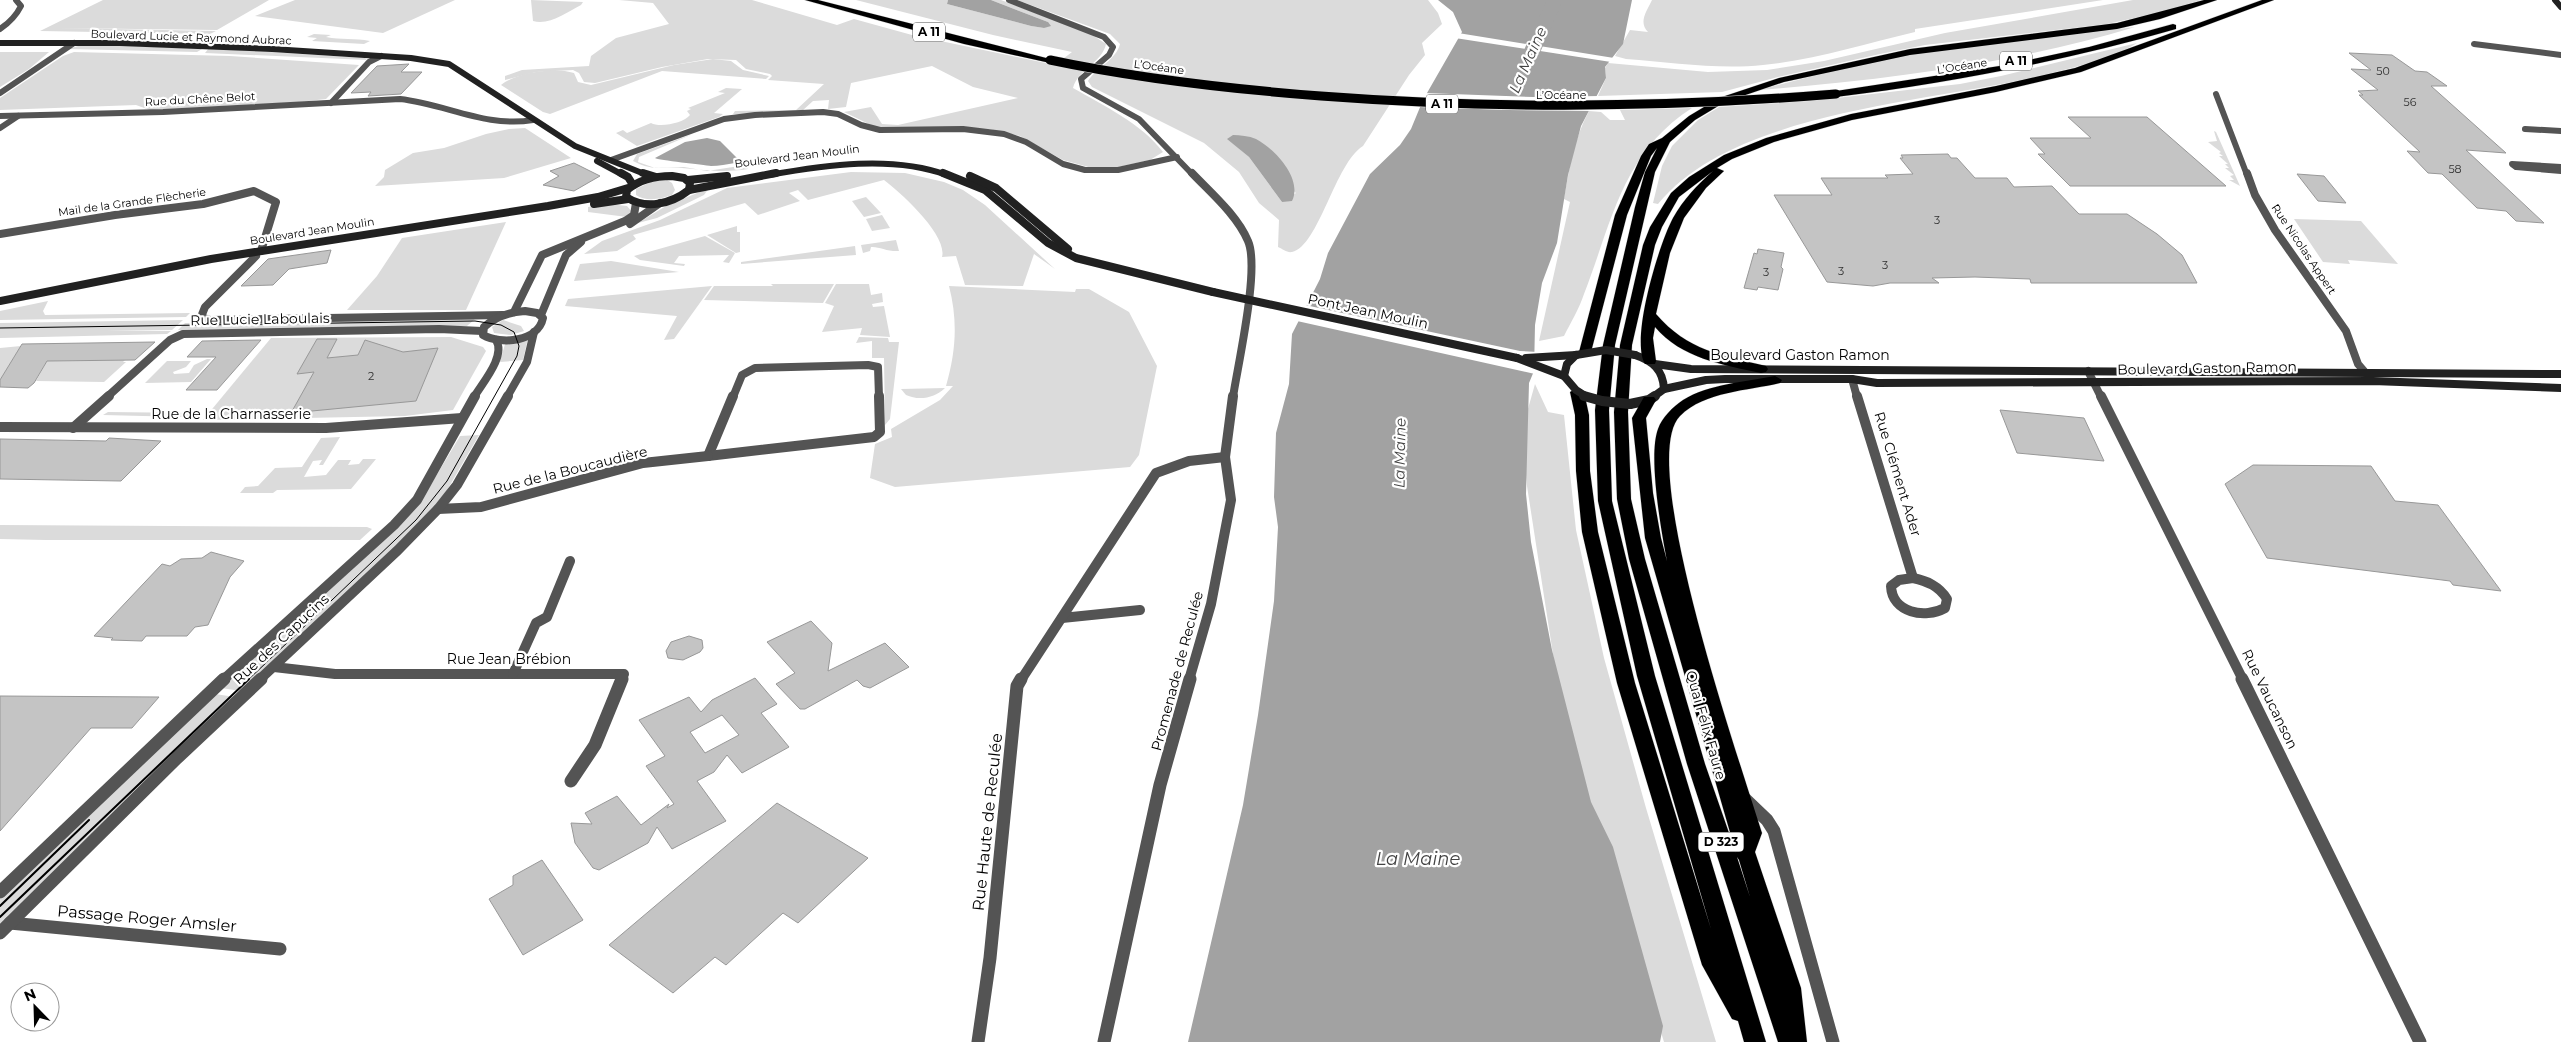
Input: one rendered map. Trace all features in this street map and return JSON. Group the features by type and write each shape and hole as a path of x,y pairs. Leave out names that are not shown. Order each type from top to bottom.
{"highway":[{"name":"L’Océane","path":"809,0 967,42 1216,86 1418,103 1536,106 1644,105 1834,91 1938,81 2030,64 2190,25"},
{"name":"L’Océane","path":"833,0 1050,58"},
{"name":"L’Océane","path":"1834,91 2019,61 2121,35 2196,8 2220,7 2250,0"},
{"path":"2190,25 2220,7 2270,0"},
{"path":"1580,353 1592,328 1621,215 1636,176 1653,146 1666,140 1692,118 1722,100 1782,80 1930,48 2117,26 2196,8"},
{"name":"Quai Félix Faure","path":"1789,1042 1696,764 1637,559 1624,499 1626,345 1649,245 1660,219 1675,195 1693,179 1728,157 1757,145 1820,124 1996,89 2078,70 2190,25"},
{"name":"D 323","path":"1666,140 1650,172 1631,245 1609,346 1602,410 1602,457 1605,501 1614,547 1646,676 1754,1037"},
{"path":"1653,363 1647,338 1650,314 1666,249 1687,202 1714,175 1751,152 1757,145"},
{"path":"1650,314 1666,333 1688,348 1713,358 1761,369"},
{"path":"1745,854 1752,834 1676,564 1664,494 1661,452 1662,435 1670,419 1685,405 1694,400 1717,391 1775,380"},
{"path":"1577,392 1582,428 1583,471 1590,532 1626,683 1712,964 1754,1037"},
{"path":"1649,400 1639,418 1646,494 1653,538 1745,854 1790,988 1796,1042"}],"main road":[{"path":"2555,0 2561,7"},
{"name":"Boulevard Lucie et Raymond Aubrac","path":"0,43 272,48 381,56 449,64 461,70 533,120 588,152"},
{"path":"588,152 611,160 631,170 656,177"},
{"path":"588,152 589,156 628,177 630,186 625,195 632,201"},
{"name":"Boulevard Jean Moulin","path":"0,303 258,254 598,197 656,177 675,176 688,180 847,160 888,160 940,167 970,176 996,188 1067,248 1089,262"},
{"name":"Boulevard Jean Moulin","path":"258,254 632,201 660,203 678,198 689,190 823,168 876,165 932,170 973,184 992,195 1037,236 1059,250 1089,262 1213,292"},
{"path":"688,180 691,185 689,190"},
{"name":"Pont Jean Moulin","path":"1213,292 1517,358 1564,376"},
{"name":"Boulevard Gaston Ramon","path":"1580,353 1601,349 1620,350 1653,363 1692,369 2561,374"},
{"path":"1580,353 1568,361 1564,369 1564,376 1568,384 1577,392 1599,401 1625,408 1649,400 1664,389 1665,378 1653,363"},
{"name":"Pont Jean Moulin","path":"1517,358 1553,358 1580,353"},
{"name":"Boulevard Gaston Ramon","path":"1852,379 1868,376 1933,375 1946,369"},
{"name":"Boulevard Gaston Ramon","path":"1664,389 1706,380 1852,379 1877,383 2373,381 2561,388"}],"street":[{"path":"0,29 9,24 18,12 21,6 16,0"},
{"name":"Promenade de Reculée","path":"1009,0 1104,36 1110,42 1113,47 1109,55 1081,79 1083,88 1094,96 1135,116 1177,157 1237,222 1248,242 1253,270 1225,457 1231,500 1224,550 1212,604 1160,785 1104,1042"},
{"path":"0,93 37,70 74,43"},
{"path":"2474,44 2561,55"},
{"path":"330,102 369,62 381,56"},
{"name":"Rue Nicolas Appert","path":"2216,94 2255,195 2275,230 2346,331 2358,364 2373,381"},
{"name":"Rue du Chêne Belot","path":"0,116 163,112 400,99 433,102 503,124 533,120"},
{"path":"611,160 724,119 756,115 823,112 835,113 861,125 880,130 963,129 995,132 1019,139 1063,164 1085,170 1118,170 1177,157"},
{"path":"0,128 19,115"},
{"path":"2526,129 2561,131"},
{"path":"2561,167 2512,164 2516,167 2561,171"},
{"name":"Mail de la Grande Flècherie","path":"0,234 116,215 203,204 254,191 270,197 276,202 258,254"},
{"path":"514,312 541,255 553,248 625,221 634,215 632,201"},
{"name":"Rue des Capucins","path":"0,933 177,758 398,550 438,509 457,485 527,362 534,332 543,323 541,315 572,246 630,223 648,213 660,203"},
{"path":"258,254 205,307 201,317 210,320 503,315"},
{"path":"534,332 512,340 496,340 486,337 482,331 489,322 514,312 528,311 541,315"},
{"name":"Rue Lucie Laboulais","path":"73,428 170,340 183,334 439,329 482,331"},
{"name":"Rue des Capucins","path":"0,892 204,696 304,604 388,531 417,500 498,356 499,345 496,340"},
{"name":"Rue de la Boucaudière","path":"438,509 481,507 643,463 708,456 877,436 880,432 878,367 868,365 755,368 742,375 708,456"},
{"name":"Rue Vaucanson","path":"2088,371 2264,721 2420,1042"},
{"name":"Rue Clément Ader","path":"1852,379 1912,578"},
{"name":"Rue de la Charnasserie","path":"0,427 326,428 462,418"},
{"name":"Rue Haute de Reculée","path":"978,1042 990,958 1017,686 1156,473 1190,461 1225,457"},
{"path":"513,674 536,623 547,617 570,561"},
{"path":"1912,578 1928,582 1940,590 1947,599 1945,608 1936,613 1921,614 1900,605 1892,595 1891,586 1899,580 1912,578"},
{"path":"1062,618 1140,610"},
{"name":"Rue Jean Brébion","path":"274,667 335,674 624,674 595,746 571,781"},
{"name":"Quai Félix Faure","path":"1740,794 1767,820 1774,831 1833,1042"},
{"name":"Passage Roger Amsler","path":"10,923 280,948"}],"shaded area":[{"path":"103,0 269,0 217,30 57,28 216,31 210,34 40,31"},
{"path":"295,0 455,0 383,33 255,16"},
{"path":"531,0 583,2 558,18 539,22 533,21"},
{"path":"619,0 752,0 837,25 854,19 912,35 1055,65 1072,52 993,35 856,0 948,0 947,4 1031,26 1044,28 1048,22 991,0 1001,0 1091,34 1106,44 1104,51 1080,76 1073,88 1133,124 1144,132 1163,152 1150,160 1118,167 1092,168 1063,160 1020,136 989,129 875,127 844,112 871,107 882,124 898,125 1018,98 973,87 932,66 851,83 846,107 828,109 829,100 813,101 802,111 739,114 733,114 735,111 796,110 824,84 768,80 772,76 770,74 746,69 736,60 708,59 662,67 595,83 584,82 579,73 573,70 536,72 505,80 505,76 522,70 589,66 591,56 616,38 669,24 653,3"},
{"path":"1017,0 1428,0 1438,13 1442,24 1422,43 1425,55 1409,75 1363,146 1353,155 1344,169 1311,235 1302,246 1292,252 1278,247 1279,220 1259,203 1239,172 1204,143 1092,87 1088,81 1118,50 1120,44 1110,34","holes":["1228,139 1296,193 1282,202 1249,157"]},
{"path":"1652,0 2103,0 1915,29 1915,32 1782,63 1729,67 1626,59 1615,56 1630,30 1648,32 1645,28 1644,20"},
{"path":"2133,0 2201,0 2162,12 2107,24 1925,45 1778,77 1722,92 1598,96 1606,78 1605,68 1608,63 1708,72 1767,70 1824,61 1945,33"},
{"path":"2135,27 2042,51 1948,69 1854,81 1758,90 1920,53"},
{"path":"314,34 331,35 326,37 332,38 370,41 364,44 312,41 317,38 307,37"},
{"path":"2137,43 2104,58 2044,75 1998,85 1892,103 1784,129 1735,148 1692,173 1658,204 1653,203 1662,166 1672,146 1698,120 1719,107 1810,101 1960,84"},
{"path":"85,44 202,49 197,52 68,49"},
{"path":"209,48 365,58 367,60 205,53"},
{"path":"0,52 49,52 29,69 0,87"},
{"path":"74,52 230,56 359,65 326,99 150,110 136,105 0,110 0,98 63,56"},
{"path":"713,59 731,61 743,70 769,76 766,79 662,71 550,114 543,112 501,85 526,74 566,71 574,73 578,82 591,85 674,65"},
{"path":"726,88 742,89 714,113 723,114 719,117 637,146 616,133 623,130 627,133 651,123 666,125 683,120 690,115 687,111 691,109 688,108 725,93 718,92"},
{"path":"1692,108 1668,126 1634,168 1612,215 1580,305 1564,336 1539,341 1570,202 1564,199 1570,165 1579,132 1589,111 1601,112 1610,120 1625,120 1620,110"},
{"path":"525,128 571,158 504,178 375,186 384,177 385,170 413,153 444,148 486,134"},
{"path":"2214,131 2240,186 2229,180 2234,180 2230,176 2234,175 2225,168 2229,168 2225,164 2228,164 2219,156 2223,156 2219,153 2221,152 2208,142 2217,141"},
{"path":"693,134 639,157 638,162 654,168 633,161 637,154"},
{"path":"746,165 748,169 731,171 710,170"},
{"path":"684,167 699,170 682,168 658,168"},
{"path":"851,172 905,173 944,182 963,190 985,205 1055,269 1034,254 1023,286 965,285 956,256 942,257 942,248 931,226 901,194 884,180 808,200 798,190 789,193 800,201 758,215 745,203 633,235 636,239 617,251 584,254 602,241 660,220 727,188"},
{"path":"667,180 672,183 675,190 672,195 658,199 644,199 636,195 636,189 653,181"},
{"path":"709,188 704,195 657,218 638,223 666,206"},
{"path":"866,197 881,213 864,217 852,201"},
{"path":"609,204 627,206 632,212 627,217 588,212 588,207"},
{"path":"882,215 890,228 872,231 866,219"},
{"path":"2294,219 2361,221 2398,264 2348,260 2350,264 2323,262"},
{"path":"506,222 466,310 347,310 377,276 402,238"},
{"path":"737,226 737,232 740,232 740,252 736,253 707,235"},
{"path":"705,236 735,253 729,263 723,262 729,255 679,256 674,263 685,264 684,266 640,260 634,256"},
{"path":"896,240 899,251 871,247 870,251 863,253 861,245"},
{"path":"855,246 856,255 741,264 741,262"},
{"path":"611,261 679,272 574,281 580,264"},
{"path":"771,284 834,284 823,303 704,300 714,286 773,286"},
{"path":"836,284 869,284 871,295 882,293 883,302 872,304 873,307 884,306 890,337 860,335 862,328 822,332 834,306 825,303"},
{"path":"712,286 674,339 664,340 677,316 565,306 568,299"},
{"path":"949,286 1075,292 1076,289 1089,289 1129,312 1157,366 1139,455 1130,467 895,487 870,478 875,444 892,437 891,429 940,400 953,386 946,386 955,336 954,311"},
{"path":"48,301 43,311 45,315 190,313 186,317 0,320 0,311"},
{"path":"475,319 467,326 178,330 185,323"},
{"path":"183,320 172,330 106,331 171,331 167,334 0,338 0,323"},
{"path":"503,320 521,326 524,331 511,335 494,333 492,327"},
{"path":"451,337 483,347 486,351 453,410 405,416 203,420 271,338"},
{"path":"859,337 888,338 889,342 899,342 890,419 885,425 884,358 872,358 872,341 856,343"},
{"path":"528,338 523,360 500,362 505,344"},
{"path":"21,346 0,380 0,348"},
{"path":"211,359 191,382 145,383 167,361 191,361 186,367 173,372 174,374 189,373 194,365"},
{"path":"125,360 123,362 126,362 104,382 36,381 47,361"},
{"path":"1535,384 1548,412 1564,415 1576,530 1604,658 1646,808 1716,1042 1664,1042 1612,872 1565,732 1527,486 1522,430"},
{"path":"945,388 927,398 911,397 906,395 901,389"},
{"path":"108,412 196,413 184,417 103,415"},
{"path":"479,435 446,492 416,527 241,691 221,688 353,569 429,488 460,436"},
{"path":"340,437 323,465 319,465 322,460 313,461 304,477 326,475 338,460 351,460 348,465 359,464 363,459 376,459 351,489 277,490 273,493 240,493 245,487 258,486 275,468 302,467 321,438"},
{"path":"0,525 367,527 372,529 360,540 46,540 0,539"},
{"path":"215,694 235,697 0,925 0,899"}],"water":[{"path":"948,0 991,0 1048,22 1051,26 1044,28 1031,26 947,4"},
{"name":"La Maine","path":"1438,0 1632,0 1623,44 1605,67 1606,78 1581,126 1568,175 1557,243 1542,283 1535,325 1534,371 1529,383 1526,494 1531,542 1552,650 1591,802 1613,847 1663,1026 1660,1042 1188,1042 1243,805 1258,715 1274,601 1278,527 1274,497 1276,433 1289,384 1292,334 1320,279 1328,253 1370,174 1400,145 1411,129 1423,100 1462,32 1453,12"},
{"path":"1233,135 1256,139 1279,157 1294,183 1292,201 1282,202 1249,157 1227,139"},
{"path":"707,138 720,141 738,159 735,163 711,166 655,158 685,142"}],"pier":[{"path":"1458,33 1614,58 1611,62 1455,38"},
{"path":"1424,93 1533,97 1600,96 1593,111 1509,110 1418,107"},
{"path":"1305,305 1520,351 1538,352 1537,371 1535,374 1297,321"}],"building":[{"path":"2349,53 2392,55 2415,71 2427,72 2447,86 2431,86 2506,153 2466,150 2544,223 2516,221 2506,211 2477,208 2442,174 2428,173 2407,151 2420,152 2359,95 2363,95 2358,91 2378,90 2351,69 2371,70"},
{"path":"409,64 401,72 422,72 401,94 368,96 371,92 351,93 377,66"},
{"path":"2068,117 2147,117 2226,186 2070,186 2038,154 2045,154 2030,138 2091,138"},
{"path":"1948,154 1951,158 1957,158 1975,178 2007,178 2014,187 2052,186 2079,214 2127,214 2157,234 2182,255 2197,283 2031,283 2030,279 1975,277 1932,278 1939,283 1890,283 1873,286 1827,282 1774,195 1832,195 1821,178 1888,178 1885,175 1913,174 1900,158 1903,158 1901,155"},
{"path":"574,163 600,176 574,191 543,185 559,176 550,171"},
{"path":"2297,174 2324,176 2346,203 2318,201"},
{"path":"1758,249 1784,253 1781,267 1783,269 1778,290 1758,287 1757,290 1744,288 1754,253 1757,254"},
{"path":"331,250 327,263 289,269 273,285 241,286 268,259"},
{"path":"317,339 337,339 327,358 358,355 365,340 403,352 438,348 416,401 291,413 314,372 297,374"},
{"path":"261,340 217,390 186,390 216,357 187,357 202,341"},
{"path":"155,342 135,360 47,361 34,383 28,388 0,387 0,380 22,344"},
{"path":"2000,410 2084,418 2104,461 2017,453"},
{"path":"109,438 161,441 121,481 0,479 0,439 106,441"},
{"path":"2253,465 2371,466 2395,501 2438,505 2501,591 2453,585 2450,581 2267,558 2225,484"},
{"path":"211,552 244,561 230,577 208,625 195,627 187,636 146,636 142,641 111,640 113,638 94,636 162,564 170,566 181,559 202,558"},
{"path":"811,621 832,643 828,671 885,643 909,667 870,688 863,686 857,680 805,709 800,709 776,684 795,673 767,642"},
{"path":"689,636 702,640 703,648 700,652 683,660 668,658 666,651 671,642"},
{"path":"755,678 777,704 761,713 789,747 742,773 727,755 714,772 697,781 726,821 672,849 657,827 648,843 599,870 593,868 575,843 571,823 592,824 585,813 617,796 641,825 669,804 667,808 674,804 646,766 665,756 639,720 689,697 701,712 712,700","holes":["722,715 739,735 705,753 690,732"]},
{"path":"0,696 159,697 132,728 91,728 0,831"},
{"path":"777,803 868,858 798,923 783,913 726,965 715,957 673,993 609,945"},
{"path":"542,860 583,920 523,955 489,899 513,885 513,876"}],"waterway":[{"name":"La Maine","path":"1516,87 1555,0"}],"tram line":[{"path":"0,328 475,321 501,325 514,332 519,346 517,356 447,481 416,520 248,680"},
{"path":"0,917 249,679"},
{"path":"0,906 89,820"}]}
